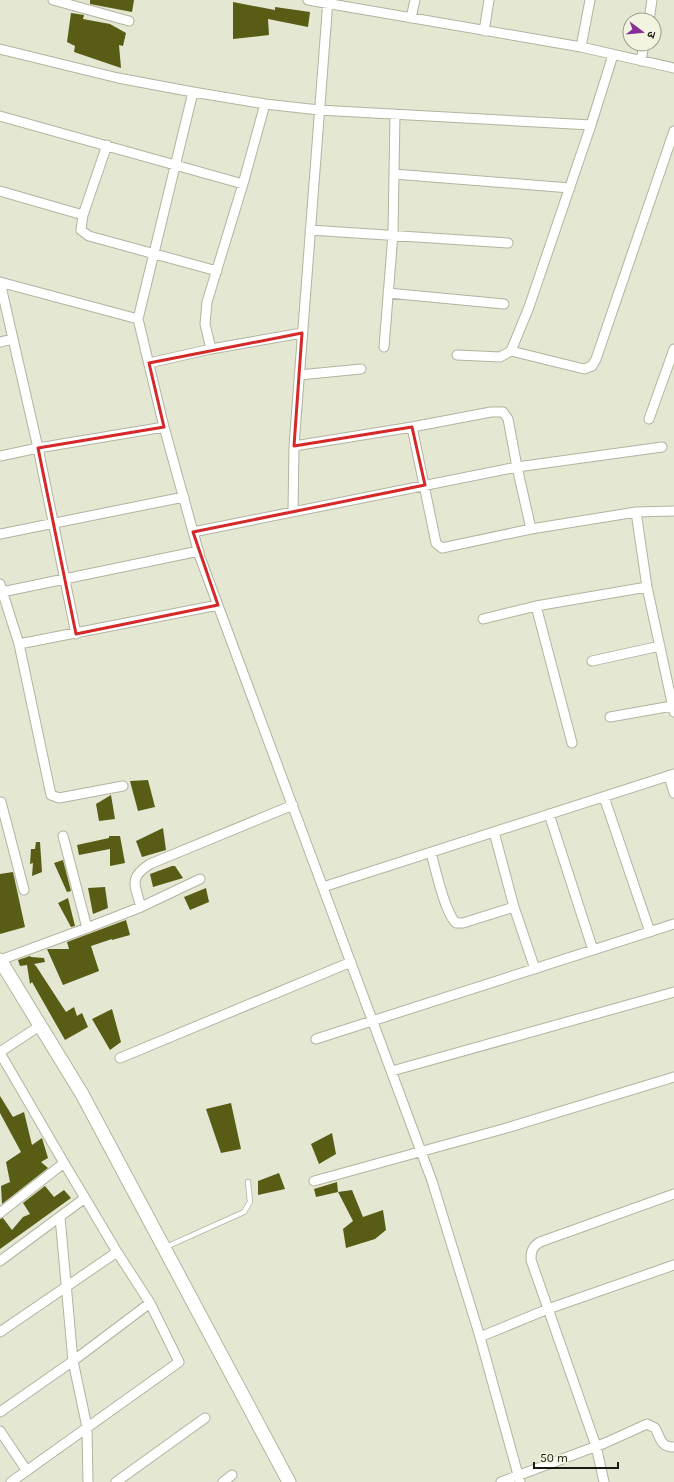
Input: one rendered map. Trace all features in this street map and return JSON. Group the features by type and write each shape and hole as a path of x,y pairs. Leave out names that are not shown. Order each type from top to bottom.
{"street":[{"path":"53,0 128,21"},
{"path":"308,0 328,2 582,48 674,68"},
{"path":"411,18 415,0"},
{"path":"484,31 489,0"},
{"path":"582,48 590,0"},
{"path":"650,12 652,0"},
{"path":"293,512 294,446 318,110 328,2"},
{"path":"0,48 118,78 265,104 318,110 591,125"},
{"path":"641,61 643,52"},
{"path":"457,355 500,357 511,351 529,307 570,188 613,54"},
{"path":"193,92 138,319 164,426 199,551 432,1181 480,1337 520,1479"},
{"path":"211,349 205,324 205,313 265,104"},
{"path":"384,347 393,234 395,114"},
{"path":"0,116 243,184"},
{"path":"511,351 580,369 589,368 592,366 674,131"},
{"path":"107,145 83,215 80,227 83,234 217,271"},
{"path":"394,174 570,188"},
{"path":"0,191 83,215"},
{"path":"310,230 393,234 508,243"},
{"path":"76,634 66,579 52,524 38,448 0,282 138,319"},
{"path":"388,293 504,304"},
{"path":"149,363 211,349 302,333"},
{"path":"0,342 13,340"},
{"path":"649,419 674,349"},
{"path":"299,375 360,369"},
{"path":"294,446 412,427 491,412 503,412 508,419 531,529"},
{"path":"0,456 164,426"},
{"path":"412,427 436,543 442,548 531,529 636,512 674,511"},
{"path":"194,532 517,467 662,446"},
{"path":"0,534 184,497"},
{"path":"610,717 673,709 647,587 636,512"},
{"path":"123,786 59,798 51,795 19,644 1,588 66,579 199,551"},
{"path":"483,619 536,606 647,587"},
{"path":"19,644 76,634 218,604"},
{"path":"536,606 572,743"},
{"path":"592,661 660,646"},
{"path":"323,887 671,775 674,794"},
{"path":"604,797 650,932"},
{"path":"0,800 24,890"},
{"path":"141,907 135,886 137,874 150,864 293,806"},
{"path":"549,814 593,950"},
{"path":"494,832 514,907 535,969"},
{"path":"63,836 87,928"},
{"path":"431,852 445,903 452,919 456,923 463,923 514,907"},
{"path":"200,880 141,907 0,960 82,1094 162,1248 289,1482"},
{"path":"316,1039 674,924"},
{"path":"120,1058 351,962"},
{"path":"392,1071 674,992"},
{"path":"11,1482 179,1362 150,1302 85,1198 0,1053 27,1033 41,1025"},
{"path":"314,1182 503,1129 674,1077"},
{"path":"0,1213 64,1163"},
{"path":"604,1482 596,1446 531,1260 533,1247 540,1242 674,1194"},
{"path":"0,1262 85,1198"},
{"path":"60,1217 68,1288 73,1361 87,1427 88,1482"},
{"path":"0,1332 68,1288 118,1252"},
{"path":"480,1337 548,1308 674,1265"},
{"path":"0,1412 73,1361 150,1302"},
{"path":"116,1482 205,1418"},
{"path":"501,1482 520,1479 648,1424 655,1428 665,1446 674,1448"},
{"path":"0,1431 27,1471"},
{"path":"223,1482 232,1475"}],"lane":[{"path":"162,1248 244,1212 250,1202 248,1182"}],"highlighted area":[{"path":"302,333 294,446 412,427 425,485 193,532 218,605 76,634 38,448 164,427 149,363"}],"building":[{"path":"90,0 134,0 132,12 90,4"},
{"path":"233,2 275,10 275,7 310,12 308,27 268,19 269,35 233,39"},
{"path":"71,13 84,15 83,19 110,24 126,33 123,46 119,45 121,68 74,52 75,46 67,42"},
{"path":"148,780 155,807 138,811 130,781"},
{"path":"111,795 115,819 99,821 96,804"},
{"path":"163,828 166,850 142,857 136,841"},
{"path":"109,836 120,836 125,863 110,866 110,849 79,855 77,845 109,838"},
{"path":"36,842 40,842 42,872 32,876 33,863 30,864 31,849 35,849"},
{"path":"63,860 71,891 67,892 54,863"},
{"path":"175,866 183,878 153,887 150,874"},
{"path":"13,872 25,927 0,934 0,874"},
{"path":"105,887 108,908 93,914 88,888"},
{"path":"206,888 209,902 190,910 184,897"},
{"path":"68,898 75,926 71,927 58,903"},
{"path":"126,920 130,935 91,946 99,971 63,985 47,949 69,949 67,942"},
{"path":"30,956 44,958 45,962 34,964 66,1012 74,1007 77,1016 82,1013 88,1027 65,1040 32,982 30,984 27,965 20,966 18,960"},
{"path":"112,1009 121,1042 110,1050 92,1019"},
{"path":"0,1096 13,1117 24,1112 32,1145 42,1138 48,1158 41,1162 48,1168 2,1204 1,1186 10,1182 6,1162 21,1152 0,1113"},
{"path":"231,1103 241,1149 221,1153 206,1109"},
{"path":"332,1133 336,1154 319,1164 311,1144"},
{"path":"279,1173 285,1189 258,1195 258,1181"},
{"path":"337,1182 338,1192 316,1197 314,1189"},
{"path":"45,1186 54,1197 64,1190 71,1198 0,1249 0,1219 3,1218 12,1230 23,1217 30,1214 23,1203"},
{"path":"352,1190 363,1217 383,1210 386,1230 375,1239 346,1248 343,1229 353,1221 338,1192"}]}
